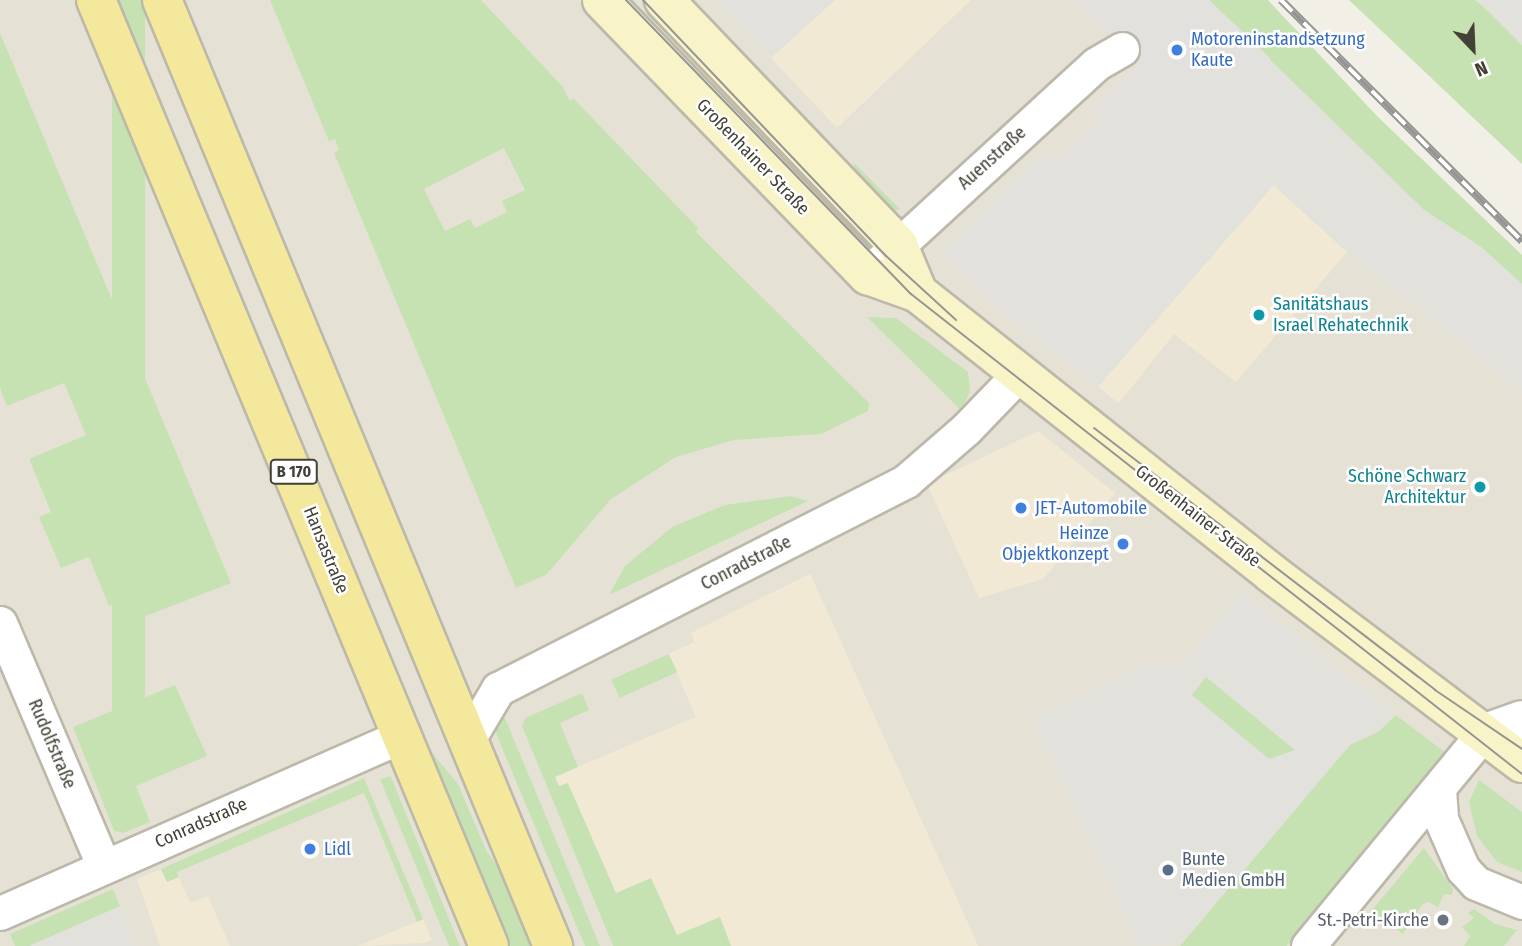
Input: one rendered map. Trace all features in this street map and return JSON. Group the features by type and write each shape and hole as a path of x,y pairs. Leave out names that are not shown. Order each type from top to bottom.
{"main road":[{"name":"Hansastraße","path":"96,0 489,946"},
{"path":"162,0 554,946"},
{"name":"Großenhainer Straße","path":"602,0 868,275 918,293 1018,375 1522,763"},
{"name":"Großenhainer Straße","path":"664,0 898,245 918,293"},
{"path":"402,735 469,738"}],"street":[{"name":"Auenstraße","path":"868,275 1096,64 1122,49"},
{"name":"Conradstraße","path":"469,738 498,689 906,481 966,429 1018,375"},
{"name":"Rudolfstraße","path":"0,623 103,866"},
{"path":"1308,946 1483,734 1522,720"},
{"name":"Conradstraße","path":"0,913 402,735"},
{"path":"1438,789 1441,818 1463,869 1476,883 1522,902"}],"shaded area":[{"path":"0,0 716,0 771,58 834,0 1209,0 1424,210 1522,284 1522,946 1287,946 1445,752 1396,715 1180,946 978,946 810,574 692,633 695,642 669,654 696,717 545,781 613,946 0,946"},
{"path":"716,0 835,0 771,58"},
{"path":"835,0 971,0 837,128 771,58"},
{"path":"1074,0 1209,0 1271,59 1244,88 1278,122 1244,160 1137,66"},
{"path":"1475,0 1522,0 1522,45 1484,7"},
{"path":"1271,59 1424,210 1481,247 1522,284 1522,391 1347,252 1274,185 1098,387 1007,318 943,253 1045,152 1055,163 1099,120 1091,110 1137,66 1244,160 1244,88"},
{"path":"1273,185 1347,252 1236,382 1174,334 1119,403 1098,387"},
{"name":"JET-Automobile","path":"1038,431 1115,493 1043,579 979,598 927,484"},
{"path":"810,574 978,946 613,946 545,781 696,717 669,654 695,642 691,633"},
{"path":"1242,591 1396,715 1379,732 1350,745 1186,944 1138,946 1033,718 1152,662 1180,667"},
{"path":"1152,670 1301,792 1240,868 1209,798 1118,840 1070,732 1147,699 1137,677"},
{"path":"161,869 167,882 179,877 190,903 208,896 230,946 160,946 137,879"},
{"path":"120,906 136,946 29,946"},
{"path":"423,919 432,940 424,943 358,946"}],"green space":[{"path":"112,0 145,0 145,775 112,775"},
{"path":"270,0 481,0 563,87 569,100 574,99 698,228 696,232 869,403 868,411 821,434 734,440 676,457 611,499 546,575 516,588 334,153 339,150 335,139 329,141","holes":["504,148 525,190 502,201 507,212 475,228 470,219 445,231 424,189"]},
{"path":"1209,0 1268,0 1378,117 1522,255 1522,284 1481,247 1424,210"},
{"path":"1349,0 1475,0 1484,7 1522,45 1522,164"},
{"path":"0,33 231,583 138,619 128,598 109,606 89,557 61,568 39,517 51,512 29,459 86,435 64,383 7,406 0,388"},
{"path":"854,163 900,209 889,212 855,176"},
{"path":"867,317 896,318 968,372 970,392 961,410"},
{"path":"790,496 808,501 609,595 625,566 672,527 725,505"},
{"path":"669,654 677,672 620,698 611,680"},
{"path":"1206,677 1295,750 1269,759 1192,695"},
{"path":"175,685 207,756 136,786 150,822 123,833 114,831 73,727"},
{"path":"582,693 589,710 560,723 578,767 555,777 559,786 568,783 616,893 651,878 677,935 720,917 731,946 613,946 522,726 525,718"},
{"path":"502,711 600,946 585,946 497,736 495,726"},
{"path":"1396,715 1445,752 1287,946 1180,946 1350,745 1378,732"},
{"path":"428,748 458,784 486,850 527,911 542,946 505,946 425,752"},
{"path":"391,776 460,946 449,946 380,779"},
{"path":"364,778 423,919 417,922 364,793 177,872 179,877 167,882 161,869"},
{"path":"1479,780 1522,812 1522,872 1497,862 1477,836 1469,802"},
{"path":"1424,848 1453,889 1452,895 1444,894 1438,907 1428,902 1422,905 1403,934 1372,910"},
{"path":"113,889 120,906 29,946 15,946 10,934"},
{"path":"1474,909 1495,924 1517,930 1504,946 1464,946 1470,936 1462,927 1474,918 1468,913"}],"tram line":[{"path":"626,0 911,294 1522,774"},
{"path":"643,0 886,256 956,320"},
{"path":"1094,428 1435,690 1522,749"}],"railway":[{"path":"1281,0 1522,241"}],"place":[{"name":"Motoreninstandsetzung Kaute","path":"1177,50"},
{"name":"Sanitätshaus Israel Rehatechnik","path":"1259,315"},
{"name":"Schöne Schwarz Architektur","path":"1480,487"},
{"name":"JET-Automobile","path":"1021,508"},
{"name":"Heinze Objektkonzept","path":"1123,544"},
{"name":"Lidl","path":"310,849"},
{"name":"Bunte Medien GmbH","path":"1168,870"},
{"name":"St.-Petri-Kirche","path":"1443,920"}]}
